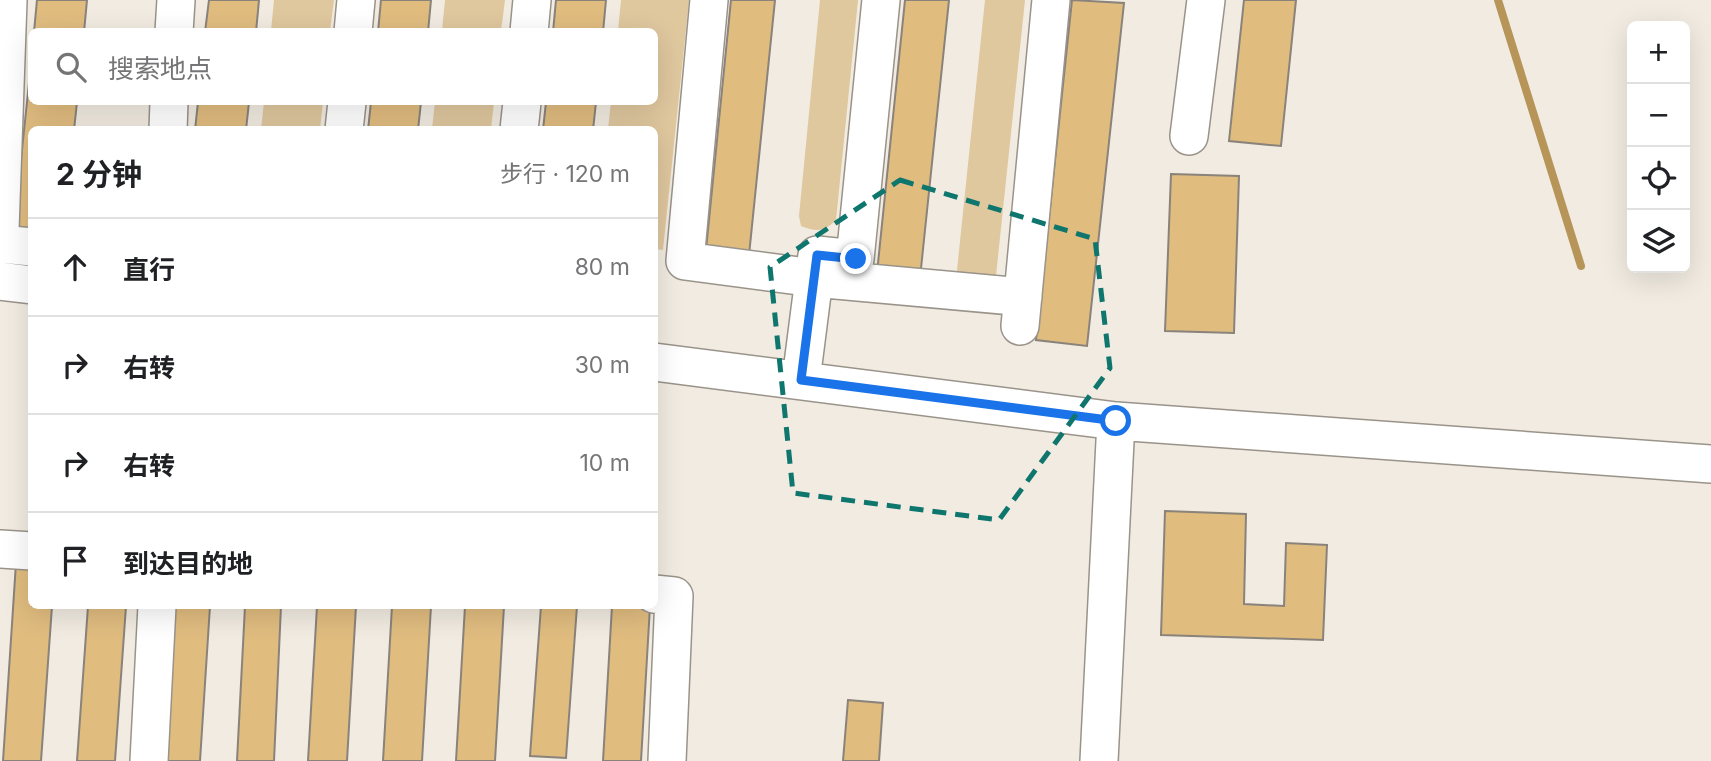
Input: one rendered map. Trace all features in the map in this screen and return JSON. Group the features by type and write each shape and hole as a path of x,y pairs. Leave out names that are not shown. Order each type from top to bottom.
{"street":[{"path":"0,230 8,0"},
{"path":"174,28 176,0"},
{"path":"353,28 356,0"},
{"path":"529,28 532,0"},
{"path":"709,0 685,261 814,278 1021,311 1051,0"},
{"path":"801,380 817,255 856,259 881,0"},
{"path":"1189,136 1206,0"},
{"path":"168,126 169,105"},
{"path":"344,126 347,105"},
{"path":"519,126 522,105"},
{"path":"0,244 28,247"},
{"path":"0,281 28,284"},
{"path":"658,362 1116,421 1711,464"},
{"path":"1099,761 1116,421"},
{"path":"0,549 28,551"},
{"path":"658,594 674,596 667,761"},
{"path":"149,761 157,609"}],"highlighted area":[{"path":"900,180 1095,239 1110,368 999,520 793,493 770,267"}],"shaded area":[{"path":"274,0 334,0 330,28 271,28"},
{"path":"445,0 505,0 501,28 442,28"},
{"path":"621,0 689,0 663,250 658,249 658,126 608,126 611,105 658,105 658,28 618,28"},
{"path":"820,0 858,0 836,220 824,229 816,230 801,226 799,216"},
{"path":"985,0 1025,0 995,285 956,280"},
{"path":"264,105 323,105 320,126 261,126"},
{"path":"435,105 494,105 491,126 432,126"}],"building":[{"path":"37,0 87,0 84,28 34,28"},
{"path":"209,0 259,0 256,28 206,28"},
{"path":"381,0 431,0 428,28 378,28"},
{"path":"556,0 606,0 603,28 553,28"},
{"path":"731,0 775,0 748,265 705,260"},
{"path":"905,0 949,0 920,278 877,273"},
{"path":"1072,0 1124,3 1087,346 1036,340"},
{"path":"1244,0 1296,0 1281,146 1229,141"},
{"path":"28,92 28,105 77,105 74,126 28,126 28,238 13,236"},
{"path":"198,105 249,105 246,126 195,126"},
{"path":"371,105 421,105 418,126 368,126"},
{"path":"546,105 596,105 593,126 543,126"},
{"path":"1171,174 1239,176 1234,333 1165,331"},
{"path":"1165,511 1246,514 1244,604 1284,606 1286,543 1327,545 1323,640 1161,635"},
{"path":"16,563 28,564 28,609 52,609 41,761 3,761"},
{"path":"88,609 126,609 115,761 77,761"},
{"path":"173,609 210,609 200,761 163,761"},
{"path":"245,609 281,609 274,761 237,761"},
{"path":"317,609 356,609 347,761 308,761"},
{"path":"392,609 431,609 422,761 383,761"},
{"path":"465,609 504,609 495,761 456,761"},
{"path":"541,609 577,609 566,758 530,756"},
{"path":"612,609 650,609 641,761 603,761"},
{"path":"848,700 883,703 879,761 843,761"}],"waterway":[{"path":"1498,0 1581,266"}],"route":[{"path":"856,259 817,255 801,380 1116,421"}]}
